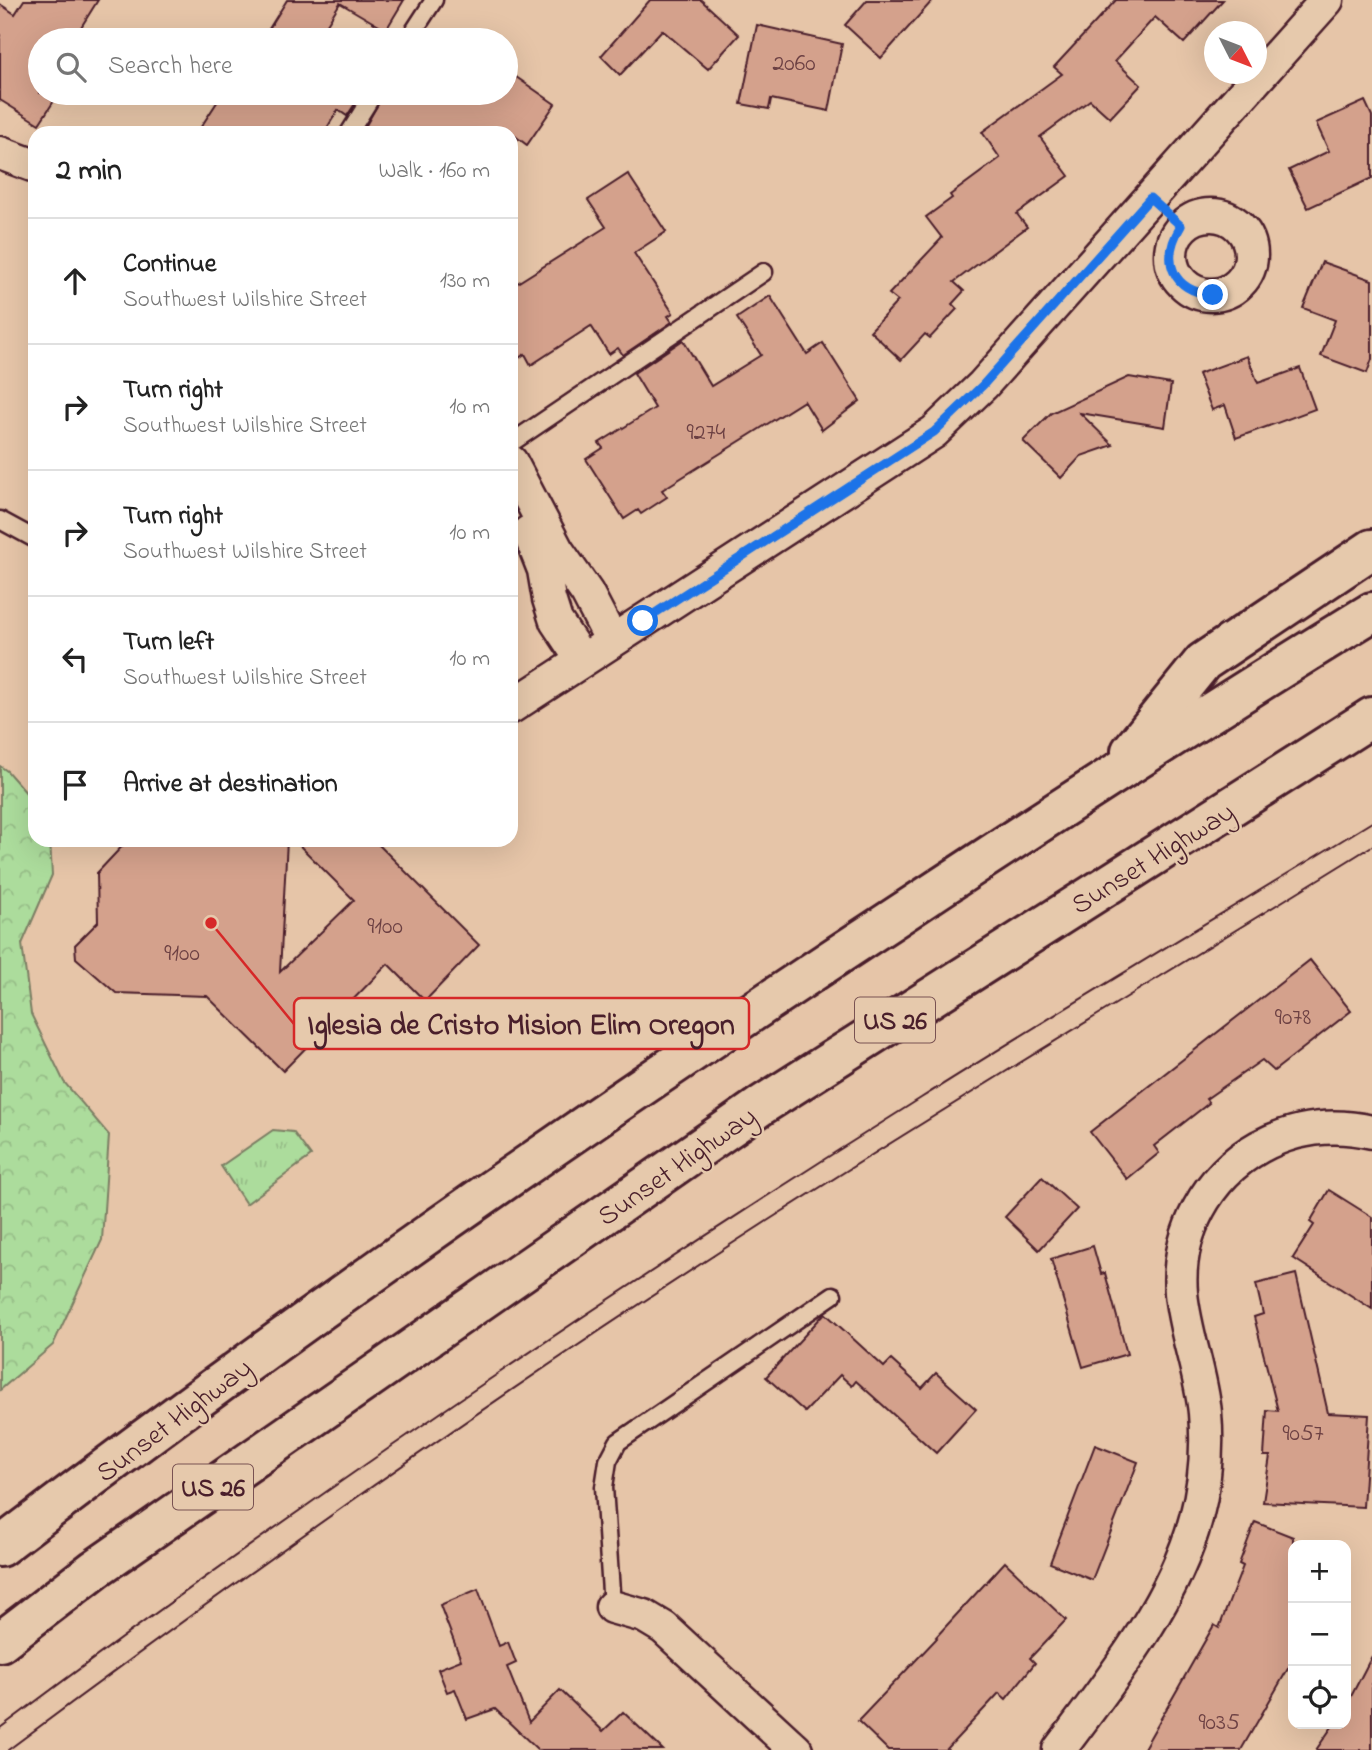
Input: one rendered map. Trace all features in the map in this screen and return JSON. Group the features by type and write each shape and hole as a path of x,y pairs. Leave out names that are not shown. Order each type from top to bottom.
{"highway":[{"path":"1113,774 1203,662 1372,548"},
{"name":"US 26","path":"1113,774 1372,612"},
{"name":"Sunset Highway","path":"0,1642 94,1569 762,1105 1372,717"},
{"name":"Sunset Highway","path":"0,1547 299,1325 549,1148 741,1018 1113,774"}],"street":[{"path":"518,702 934,432 983,385 1327,0"},
{"path":"0,153 28,163"},
{"path":"1150,198 1181,226"},
{"path":"518,475 557,551 587,593 612,641"},
{"path":"518,510 536,545 544,570 548,599 556,621 582,660"},
{"path":"1059,1750 1125,1661 1170,1585 1185,1553 1196,1519 1203,1485 1205,1415 1184,1311 1181,1274 1186,1238 1201,1203 1211,1188 1237,1162 1268,1142 1303,1130 1322,1128 1349,1128 1372,1132"},
{"path":"612,1607 644,1616 664,1628 796,1750"}],"lane":[{"path":"416,28 434,0"},
{"path":"353,126 366,105"},
{"path":"518,438 764,272"},
{"path":"0,520 28,535"},
{"path":"612,1607 604,1487 608,1461 618,1442 833,1295"}],"green space":[{"path":"0,766 28,795 28,847 50,847 52,875 22,944 31,1014 64,1082 109,1135 102,1240 53,1345 0,1390"},
{"path":"273,1130 293,1132 311,1156 246,1204 221,1166"}],"building":[{"path":"24,0 98,0 80,28 28,28 28,105 51,105 39,124 0,100 0,4 15,14"},
{"path":"287,0 404,0 387,28 383,28 340,3 324,28 270,28"},
{"path":"650,0 701,0 739,35 708,69 662,30 620,75 601,56"},
{"path":"867,0 933,0 881,58 845,25"},
{"path":"1116,0 1223,0 1184,43 1155,17 1115,61 1141,85 1110,118 1090,100 1040,137 1069,176 1017,214 1027,227 954,282 964,291 952,304 957,309 930,338 925,334 901,360 870,331 898,301 889,294 942,238 926,217 952,198 950,195 1000,158 982,132 1062,74 1054,67"},
{"path":"757,25 842,44 829,111 771,99 769,109 741,104"},
{"path":"518,78 555,104 527,145 518,138 518,126 366,126 377,105 518,105"},
{"path":"1365,101 1372,116 1372,178 1308,208 1289,170 1329,151 1316,123"},
{"path":"215,105 354,105 347,116 338,110 328,126 202,126"},
{"path":"628,174 666,232 634,253 673,313 668,316 672,322 623,355 618,348 609,354 591,326 531,365 525,354 518,358 518,283 606,227 588,200"},
{"path":"1322,262 1372,280 1372,359 1367,373 1321,356 1335,320 1303,308"},
{"path":"770,296 807,354 823,343 860,401 822,430 804,401 662,490 667,497 641,514 638,510 624,519 586,459 603,448 599,443 655,408 634,373 683,340 711,386 761,355 737,318"},
{"path":"1247,356 1258,383 1300,368 1315,409 1236,438 1225,405 1212,410 1198,374"},
{"path":"1129,377 1171,384 1165,427 1080,413 1113,445 1081,456 1061,478 1023,441 1051,413"},
{"path":"121,847 287,847 280,972 354,900 301,847 381,847 479,945 425,1001 388,964 283,1071 207,996 116,993 76,958 75,945 98,922 97,873"},
{"path":"1310,960 1351,1011 1274,1071 1262,1060 1206,1099 1209,1103 1154,1146 1159,1153 1127,1179 1090,1132"},
{"path":"1042,1177 1077,1209 1039,1250 1005,1217"},
{"path":"1329,1190 1372,1217 1372,1309 1293,1258 1314,1225 1310,1222"},
{"path":"1093,1246 1101,1274 1105,1273 1127,1354 1083,1367 1051,1259"},
{"path":"1296,1274 1328,1413 1369,1415 1363,1507 1263,1502 1270,1456 1264,1456 1267,1410 1278,1411 1254,1317 1263,1314 1256,1284"},
{"path":"825,1313 884,1367 891,1360 922,1388 936,1373 976,1409 936,1453 856,1381 852,1386 840,1375 805,1412 766,1377"},
{"path":"1095,1445 1138,1462 1092,1580 1050,1563"},
{"path":"1255,1522 1293,1537 1293,1540 1288,1540 1288,1669 1241,1750 1143,1750 1214,1625 1219,1628 1243,1566 1239,1564"},
{"path":"1005,1562 1066,1620 1030,1658 1035,1663 1006,1699 999,1693 946,1750 888,1750 858,1721"},
{"path":"478,1589 499,1646 508,1642 516,1663 507,1667 529,1722 560,1690 603,1731 623,1712 663,1750 538,1750 495,1709 467,1719 455,1689 447,1692 438,1669 461,1660 440,1605"},
{"path":"1372,1656 1372,1750 1316,1750 1331,1729 1351,1729 1351,1696"}],"tram line":[{"path":"0,1728 225,1563 569,1326 977,1063 1372,822"},
{"path":"8,1750 388,1475 679,1278 926,1121 1372,846"}],"place":[{"name":"Iglesia de Cristo Mision Elim Oregon","path":"211,923"}],"route":[{"path":"643,621 934,432 983,385 1150,198 1181,226 1172,241 1170,257 1174,274 1185,286 1198,294 1213,295"}]}
